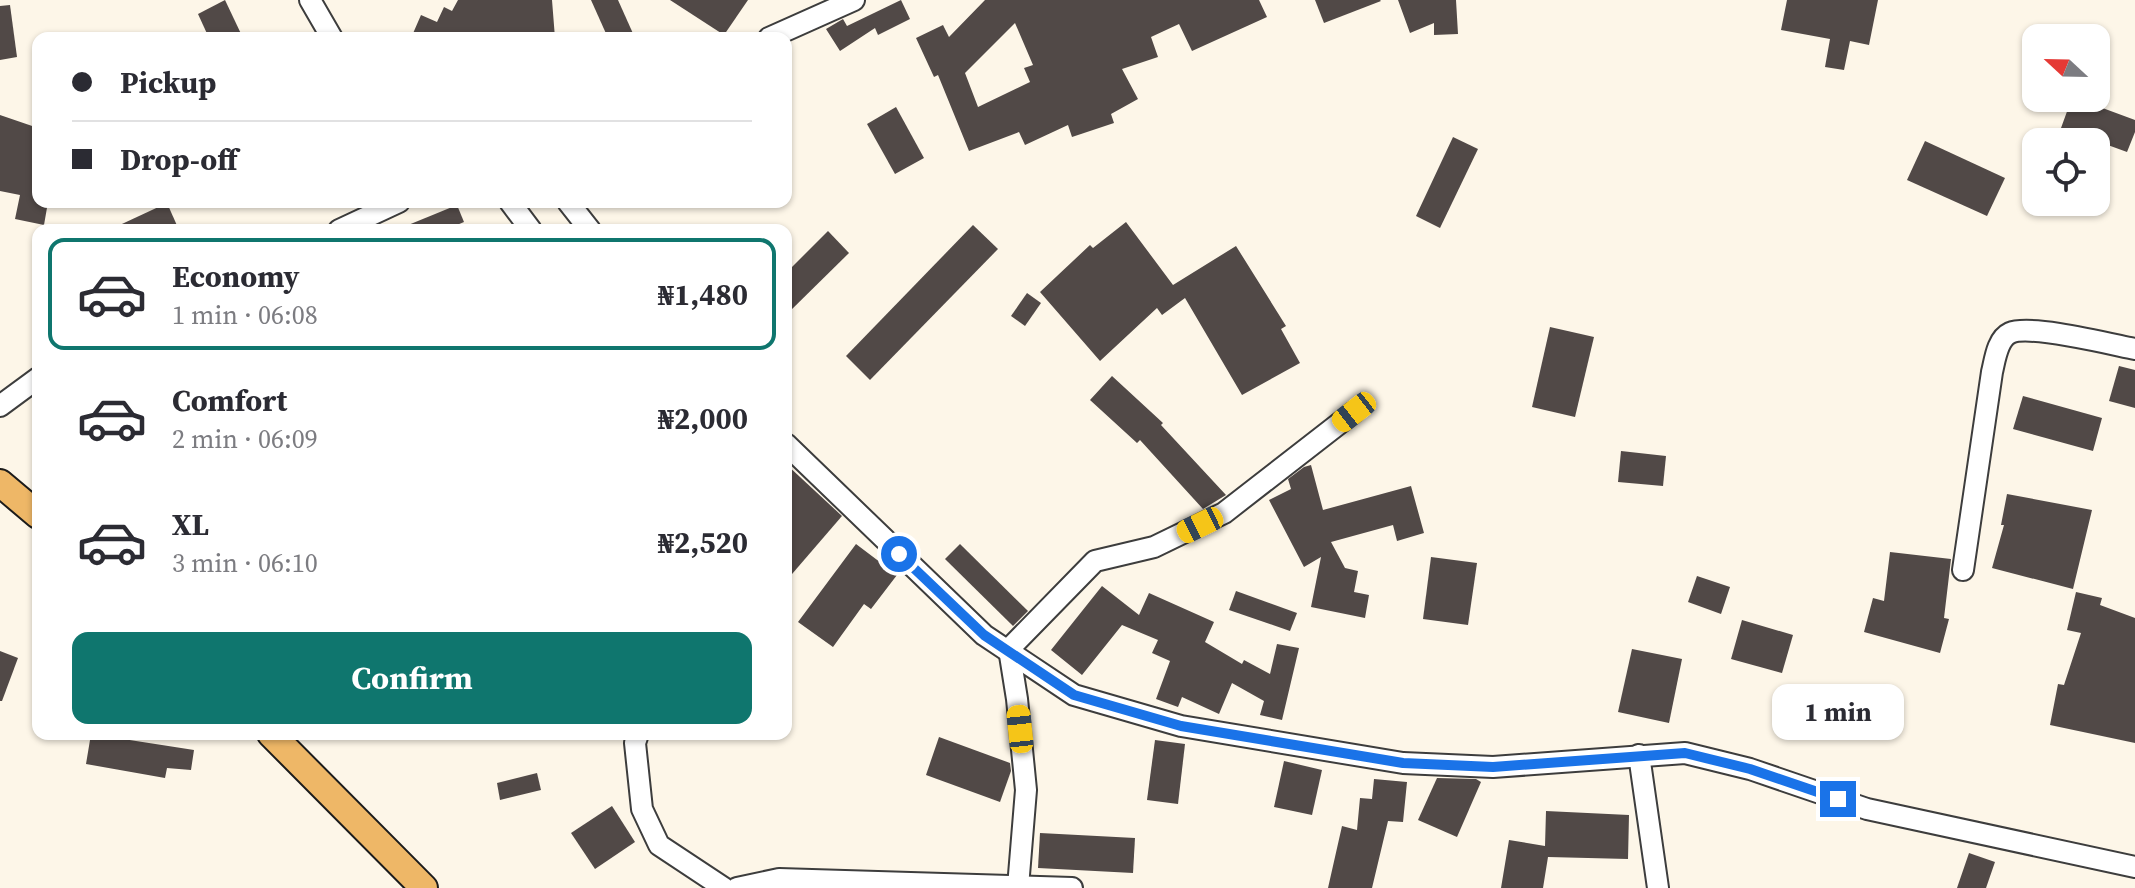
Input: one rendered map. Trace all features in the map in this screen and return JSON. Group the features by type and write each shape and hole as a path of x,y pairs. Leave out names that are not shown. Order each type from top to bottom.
{"main road":[{"path":"0,483 32,510"},
{"path":"277,740 424,888"}],"street":[{"path":"310,0 329,32"},
{"path":"782,32 854,0"},
{"path":"352,224 386,208"},
{"path":"573,208 585,224"},
{"path":"1963,570 1992,372 2001,340 2010,333 2040,332 2135,349"},
{"path":"0,406 32,382"},
{"path":"1009,649 1095,561 1154,547 1224,513 1354,412"},
{"path":"792,450 984,635 1074,695 1181,726 1403,763 1493,767 1685,753 1750,769 1867,809 2135,867"},
{"path":"1009,649 1026,790 1018,887"},
{"path":"636,740 642,809 659,845 724,888"},
{"path":"1639,755 1658,888"},
{"path":"737,888 779,879 1072,888"}],"building":[{"path":"225,0 240,32 206,32 198,14"},
{"path":"458,0 552,0 555,32 414,32 421,15 437,22 444,7 452,11"},
{"path":"591,0 618,0 632,32 605,32"},
{"path":"670,0 748,0 726,32 719,32"},
{"path":"901,0 910,19 878,35 875,28 840,51 826,29 843,19 847,26"},
{"path":"985,0 1259,0 1267,17 1192,51 1179,24 1151,37 1158,57 1122,69 1138,99 1111,114 1114,123 1072,137 1068,125 1025,145 1019,132 969,151 938,75 934,77 916,38 943,25 949,37","holes":["1015,23 1033,65 1024,68 1030,82 978,107 965,73"]},
{"path":"1315,0 1380,0 1381,1 1324,23"},
{"path":"1398,0 1456,0 1458,34 1434,35 1434,23 1410,33"},
{"path":"1787,0 1878,0 1869,45 1850,41 1844,70 1825,67 1830,39 1781,30"},
{"path":"10,5 17,57 0,60 0,6"},
{"path":"896,107 924,158 895,174 867,124"},
{"path":"2110,111 2135,120 2135,132 2127,152 2110,146 2110,128 2061,128 2067,112"},
{"path":"0,115 32,126 32,208 47,208 44,224 15,219 20,195 0,191"},
{"path":"1453,137 1478,149 1440,228 1416,216"},
{"path":"1925,141 2005,178 1987,216 1907,180"},
{"path":"156,208 169,208 176,224 122,224"},
{"path":"450,208 458,208 464,222 459,224 411,224"},
{"path":"1126,222 1173,285 1236,246 1286,326 1281,329 1300,363 1242,395 1185,298 1162,315 1157,308 1100,361 1040,292 1090,245 1093,248"},
{"path":"973,225 998,249 870,380 846,356"},
{"path":"828,231 849,253 792,309 792,267"},
{"path":"1027,293 1041,303 1025,326 1011,316"},
{"path":"1550,327 1594,337 1575,417 1532,407"},
{"path":"2119,366 2135,370 2135,408 2109,401"},
{"path":"1112,376 1163,423 1161,425 1226,495 1203,509 1140,440 1137,443 1090,400"},
{"path":"2023,396 2102,418 2093,451 2013,429"},
{"path":"1621,451 1666,456 1663,486 1618,482"},
{"path":"1311,465 1323,510 1411,486 1424,533 1397,541 1393,525 1331,542 1345,568 1358,571 1354,592 1369,595 1365,618 1311,607 1321,557 1304,567 1269,500 1291,489 1288,479"},
{"path":"792,470 842,516 792,574"},
{"path":"2007,494 2092,510 2073,589 1992,568 2004,525 2001,525"},
{"path":"856,544 897,575 871,609 864,604 833,647 798,622"},
{"path":"960,544 1028,611 1013,626 945,559"},
{"path":"1890,552 1951,559 1944,618 1949,619 1940,653 1864,632 1873,598 1884,601"},
{"path":"1431,557 1477,563 1468,625 1423,619"},
{"path":"1697,576 1730,587 1721,614 1688,602"},
{"path":"1102,586 1139,615 1149,593 1214,622 1205,642 1242,664 1244,660 1270,674 1277,644 1299,648 1282,720 1260,715 1264,701 1232,683 1219,714 1182,697 1178,707 1156,699 1170,661 1152,653 1158,640 1122,625 1082,675 1051,650"},
{"path":"1236,591 1297,613 1290,631 1229,610"},
{"path":"2076,592 2102,598 2100,605 2135,618 2135,743 2050,725 2058,684 2064,685 2081,633 2067,630"},
{"path":"1742,620 1793,635 1782,673 1731,659"},
{"path":"1632,649 1682,659 1669,723 1618,712"},
{"path":"0,651 18,658 2,701 0,701"},
{"path":"939,737 1010,763 1011,771 1000,802 926,775"},
{"path":"90,740 130,740 194,750 191,770 167,768 165,778 86,764"},
{"path":"1155,740 1185,744 1178,804 1147,800"},
{"path":"1284,761 1322,770 1312,815 1274,807"},
{"path":"537,773 541,790 500,800 497,783"},
{"path":"1437,778 1476,779 1481,782 1457,837 1418,820"},
{"path":"1374,779 1407,782 1403,822 1388,821 1372,888 1328,888 1342,826 1357,830 1360,798 1372,799"},
{"path":"612,806 635,842 595,869 571,833"},
{"path":"1546,811 1629,815 1628,859 1548,857 1543,888 1501,888 1509,840 1545,846"},
{"path":"1040,833 1135,838 1133,873 1038,868"},
{"path":"1969,853 1995,862 1986,888 1957,888"}],"route":[{"path":"899,554 984,635 1074,695 1181,726 1403,763 1493,767 1685,753 1750,769 1838,799"}]}
